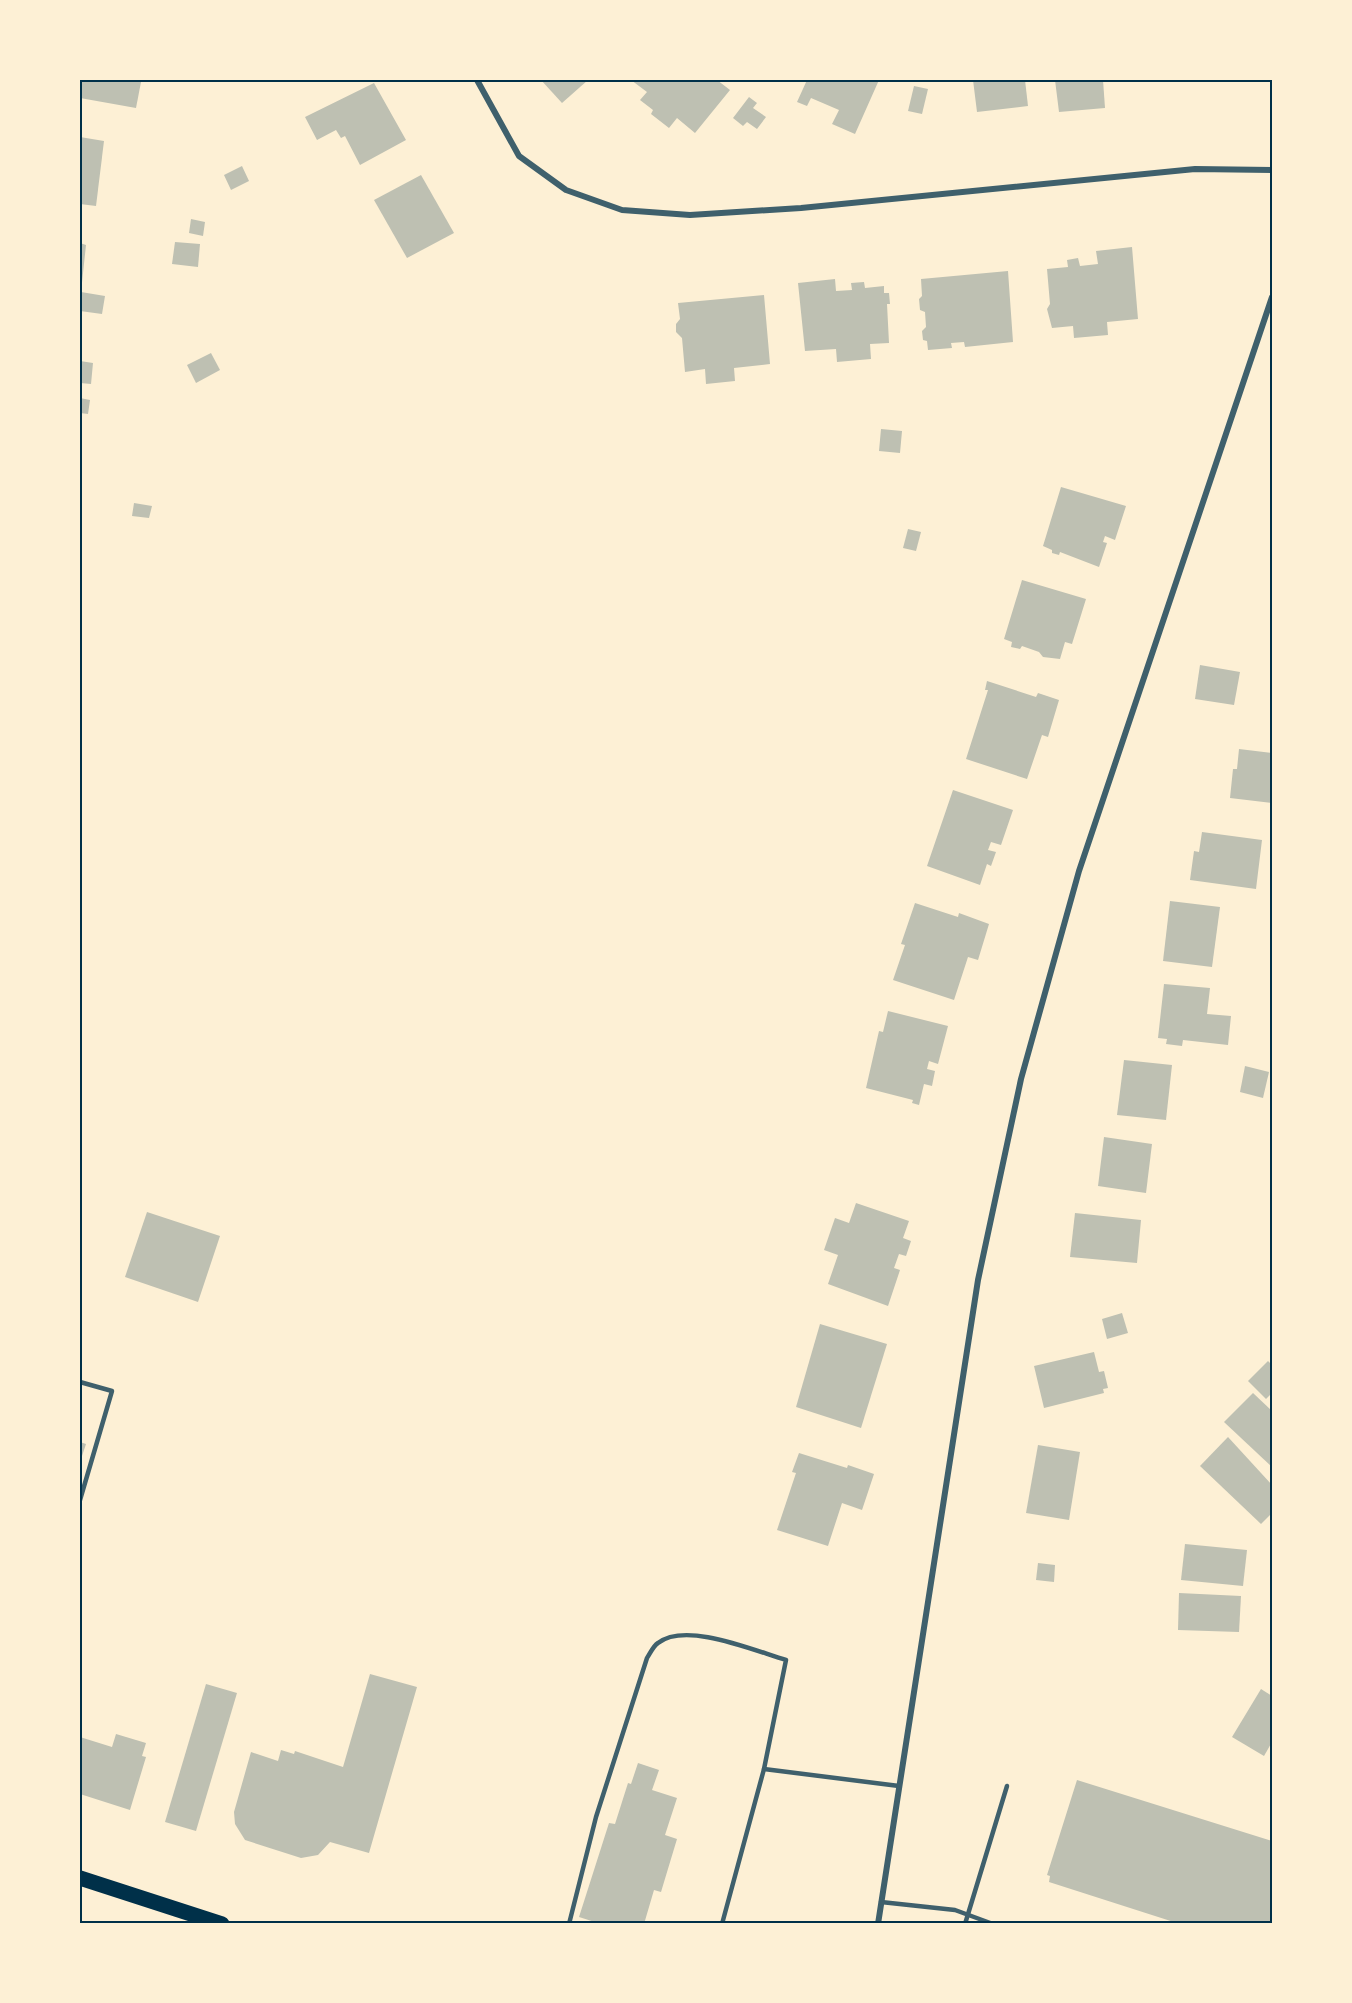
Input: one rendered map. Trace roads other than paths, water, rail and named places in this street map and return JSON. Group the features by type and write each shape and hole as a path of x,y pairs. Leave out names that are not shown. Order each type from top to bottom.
{"main road":[{"path":"80,1878 222,1923"}],"street":[{"path":"477,80 519,156 566,190 622,210 690,215 801,208 1196,169 1272,170"},
{"path":"878,1923 978,1280 1021,1079 1079,871 1272,297"}],"lane":[{"path":"80,1382 112,1391 80,1500"},
{"path":"569,1923 600,1806 647,1658 657,1643 675,1636 699,1635 786,1660 764,1769 722,1923"},
{"path":"764,1769 899,1786"},
{"path":"965,1923 1006,1786"},
{"path":"881,1902 955,1910 993,1923"}]}
